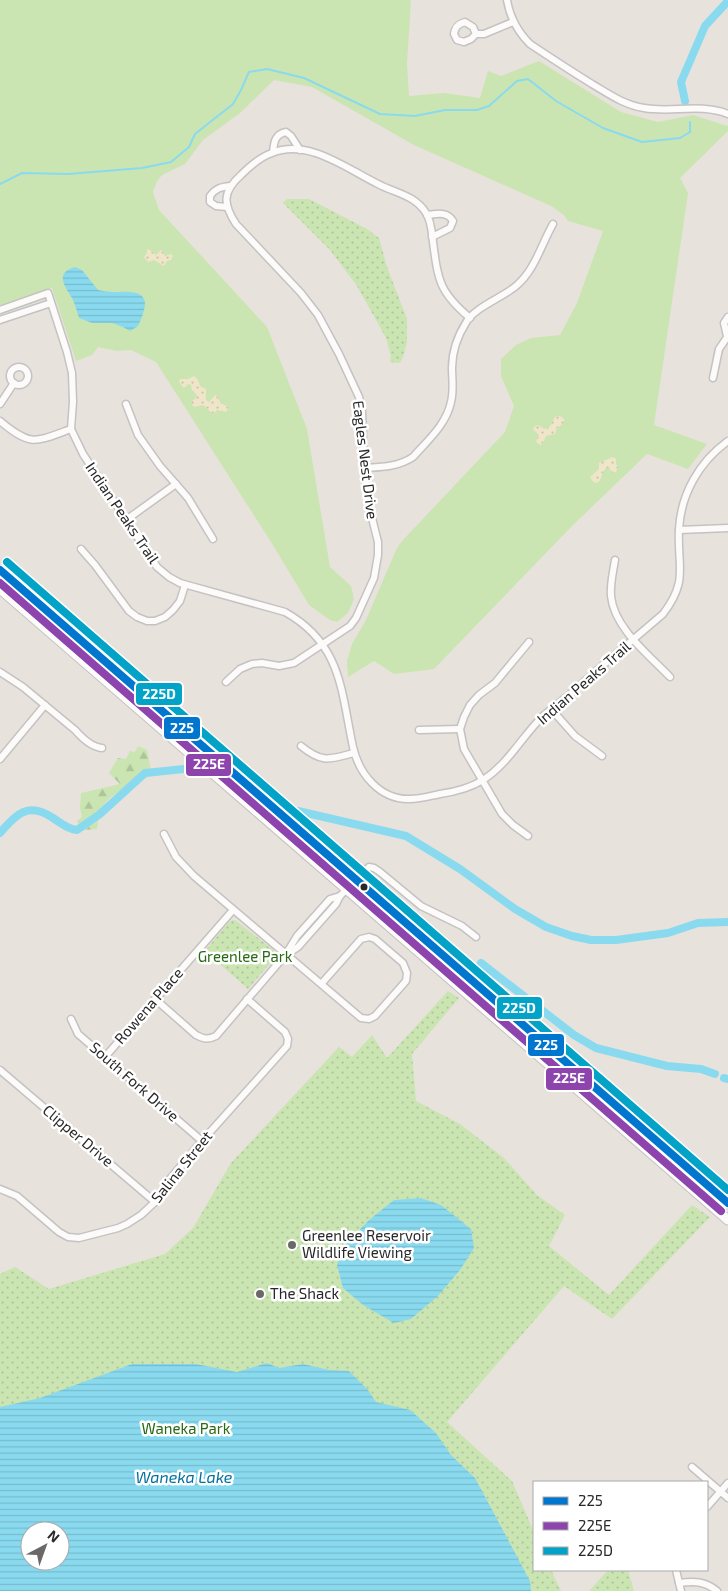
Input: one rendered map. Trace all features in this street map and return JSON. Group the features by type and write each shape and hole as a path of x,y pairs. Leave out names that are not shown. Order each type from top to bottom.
{"main road":[{"path":"0,570 147,700 728,1203"},
{"path":"0,589 343,893 728,1220"},
{"path":"598,1108 607,1098"}],"street":[{"path":"507,0 513,22 519,33 530,44 575,74 625,103 661,110 707,109 728,114"},
{"path":"476,34 484,34 513,22"},
{"path":"273,152 276,136 279,133 286,132 292,136 300,150"},
{"name":"Eagles Nest Drive","path":"226,682 240,669 252,664 262,663 279,666 294,663 350,626 356,618 374,578 378,542 368,502 359,397 339,354 318,315 302,293 236,224 227,207 216,206 210,202 210,196 214,190 230,186 250,166 273,152 288,149 300,150 320,154 379,185 405,195 416,201 427,215"},
{"path":"227,207 230,186"},
{"path":"432,237 450,228 453,221 450,216 445,214 427,215 437,272 441,284 455,306 470,318"},
{"path":"364,468 396,465 413,457 439,428 447,416 451,402 453,391 452,366 454,350 459,335 470,318 525,278 553,224"},
{"name":"Indian Peaks Trail","path":"0,310 48,293 68,352 72,374 73,402 71,429 83,454 157,566 169,577 185,585 285,612 297,619 323,644 340,679 354,753 360,768 377,788 398,798 409,799 462,790 482,780 502,765 542,717 663,614 676,593 680,581 679,530 681,510 687,492 693,479 706,461 728,441"},
{"path":"0,320 51,303"},
{"path":"713,378 719,349 728,336 724,323 728,317"},
{"path":"0,404 14,384"},
{"path":"126,404 138,434 160,466 188,498 213,539"},
{"path":"0,421 18,436 30,439 45,438 71,429"},
{"path":"126,520 176,484"},
{"path":"679,530 728,528"},
{"path":"81,549 129,611 147,621 155,621 165,617 173,610 180,602 185,585"},
{"path":"615,560 611,590 614,610 620,622 634,639 670,677"},
{"path":"528,836 513,826 502,814 464,749 460,729 464,717 474,700 495,683 529,642"},
{"path":"0,672 23,686 81,737 97,748 102,748"},
{"path":"0,759 45,706"},
{"path":"552,710 575,736 602,756"},
{"path":"419,730 460,729"},
{"path":"302,746 312,755 321,758 354,753"},
{"path":"164,834 176,857 188,869 233,910 322,983 361,1018 369,1019 375,1016 406,980 408,973 403,963 375,939 369,938 361,939 322,983"},
{"path":"155,999 196,1035 203,1039 210,1039 216,1036 286,955 298,947 336,904 343,893 369,867 374,868 420,906 462,926 476,937"},
{"name":"Rowena Place","path":"105,1057 233,910"},
{"name":"Salina Street","path":"0,1190 17,1196 59,1232 68,1237 79,1238 118,1228 141,1215 155,1202 170,1179 286,1046 288,1039 285,1032 247,999"},
{"name":"South Fork Drive","path":"71,1019 78,1034 202,1141"},
{"name":"Clipper Drive","path":"0,1070 155,1202"},
{"path":"692,1467 728,1498"},
{"path":"708,1506 728,1483"},
{"path":"676,1571 681,1591"},
{"path":"679,1583 703,1582 717,1591"}],"green space":[{"path":"0,0 411,0 407,63 409,96 444,93 480,98 488,71 501,76 539,61 621,112 658,122 693,115 728,126 728,131 680,178 688,193 654,425 707,444 688,469 647,454 573,525 434,669 394,674 374,661 348,677 347,661 352,644 366,620 396,550 402,541 505,432 514,406 501,376 501,359 516,345 531,338 560,335 577,303 603,231 568,221 564,215 551,206 414,145 312,87 274,80 240,113 203,140 185,164 162,175 157,181 153,192 159,210 267,327 307,429 330,567 351,586 354,599 348,613 337,622 330,620 309,605 156,362 131,350 117,351 98,347 92,355 76,361 52,288 0,307"},
{"path":"287,199 309,199 367,229 379,238 387,267 407,319 407,342 400,363 390,362 391,356 386,338 357,286 330,250 283,203"},
{"path":"138,746 147,750 152,776 131,784 110,798 101,809 97,829 84,830 77,822 82,817 80,808 81,793 120,784 109,773 118,758 126,759 130,751 135,752"},
{"name":"Greenlee Park","path":"232,920 235,920 276,952 273,960 248,989 205,951"},
{"name":"Waneka Park","path":"448,991 459,998 412,1054 416,1101 460,1124 504,1158 537,1195 565,1215 549,1246 609,1295 692,1205 710,1217 612,1319 564,1286 447,1422 512,1481 533,1530 533,1571 551,1571 561,1591 0,1591 0,1274 15,1267 49,1289 165,1254 193,1228 231,1163 339,1047 352,1057 372,1035 387,1058"},
{"path":"607,1571 628,1571 634,1591 589,1591"}],"sand":[{"path":"147,249 156,255 161,250 165,256 171,254 173,256 164,266 154,260 148,262 144,257"},
{"path":"194,376 197,378 200,386 206,389 206,400 209,402 215,395 217,396 221,404 229,408 226,412 217,410 213,414 203,405 195,407 192,405 192,401 197,395 192,390 191,385 188,384 184,388 179,382 180,379 188,379"},
{"path":"556,416 564,419 564,423 557,428 555,434 546,436 541,445 537,443 539,435 533,429 535,426 547,428"},
{"path":"613,457 616,459 618,467 616,472 613,473 609,468 606,468 599,482 594,483 590,477 599,469 599,463"}],"water":[{"path":"75,267 82,270 98,290 133,292 141,295 145,306 138,326 130,331 112,323 92,323 79,318 63,280 65,273"},
{"path":"421,1198 441,1205 471,1229 474,1248 460,1270 438,1296 411,1319 394,1323 363,1305 343,1288 337,1265 343,1247 369,1220 394,1200"},
{"name":"Waneka Lake","path":"267,1363 279,1368 303,1364 329,1370 349,1371 368,1390 376,1402 410,1410 436,1433 451,1455 475,1478 530,1581 531,1591 0,1591 0,1407 40,1398 132,1364 196,1364 237,1372"}],"waterway":[{"path":"685,101 681,82 705,26 728,1"},
{"path":"0,184 22,173 68,174 142,168 171,162 189,147 195,134 233,104 249,72 267,69 304,78 380,114 415,116 445,110 477,110 489,106 517,81 528,79 556,101 603,128 642,142 680,138 690,132 690,122"},
{"path":"0,833 17,815 30,810 37,810 67,827 77,830 100,814 145,773 184,769"},
{"path":"298,811 406,836 460,869 515,909 546,927 572,936 591,940 616,940 668,933 698,923 728,922"},
{"path":"481,963 574,1035 596,1048 667,1066 701,1069 715,1074"},
{"path":"724,1078 728,1079"}],"transit line":[{"name":"225D","path":"7,562 728,1190"},
{"name":"225","path":"0,570 728,1203"},
{"name":"225E","path":"0,583 721,1211"}],"place":[{"name":"Greenlee Reservoir Wildlife Viewing","path":"292,1245"},
{"name":"The Shack","path":"260,1294"}]}
